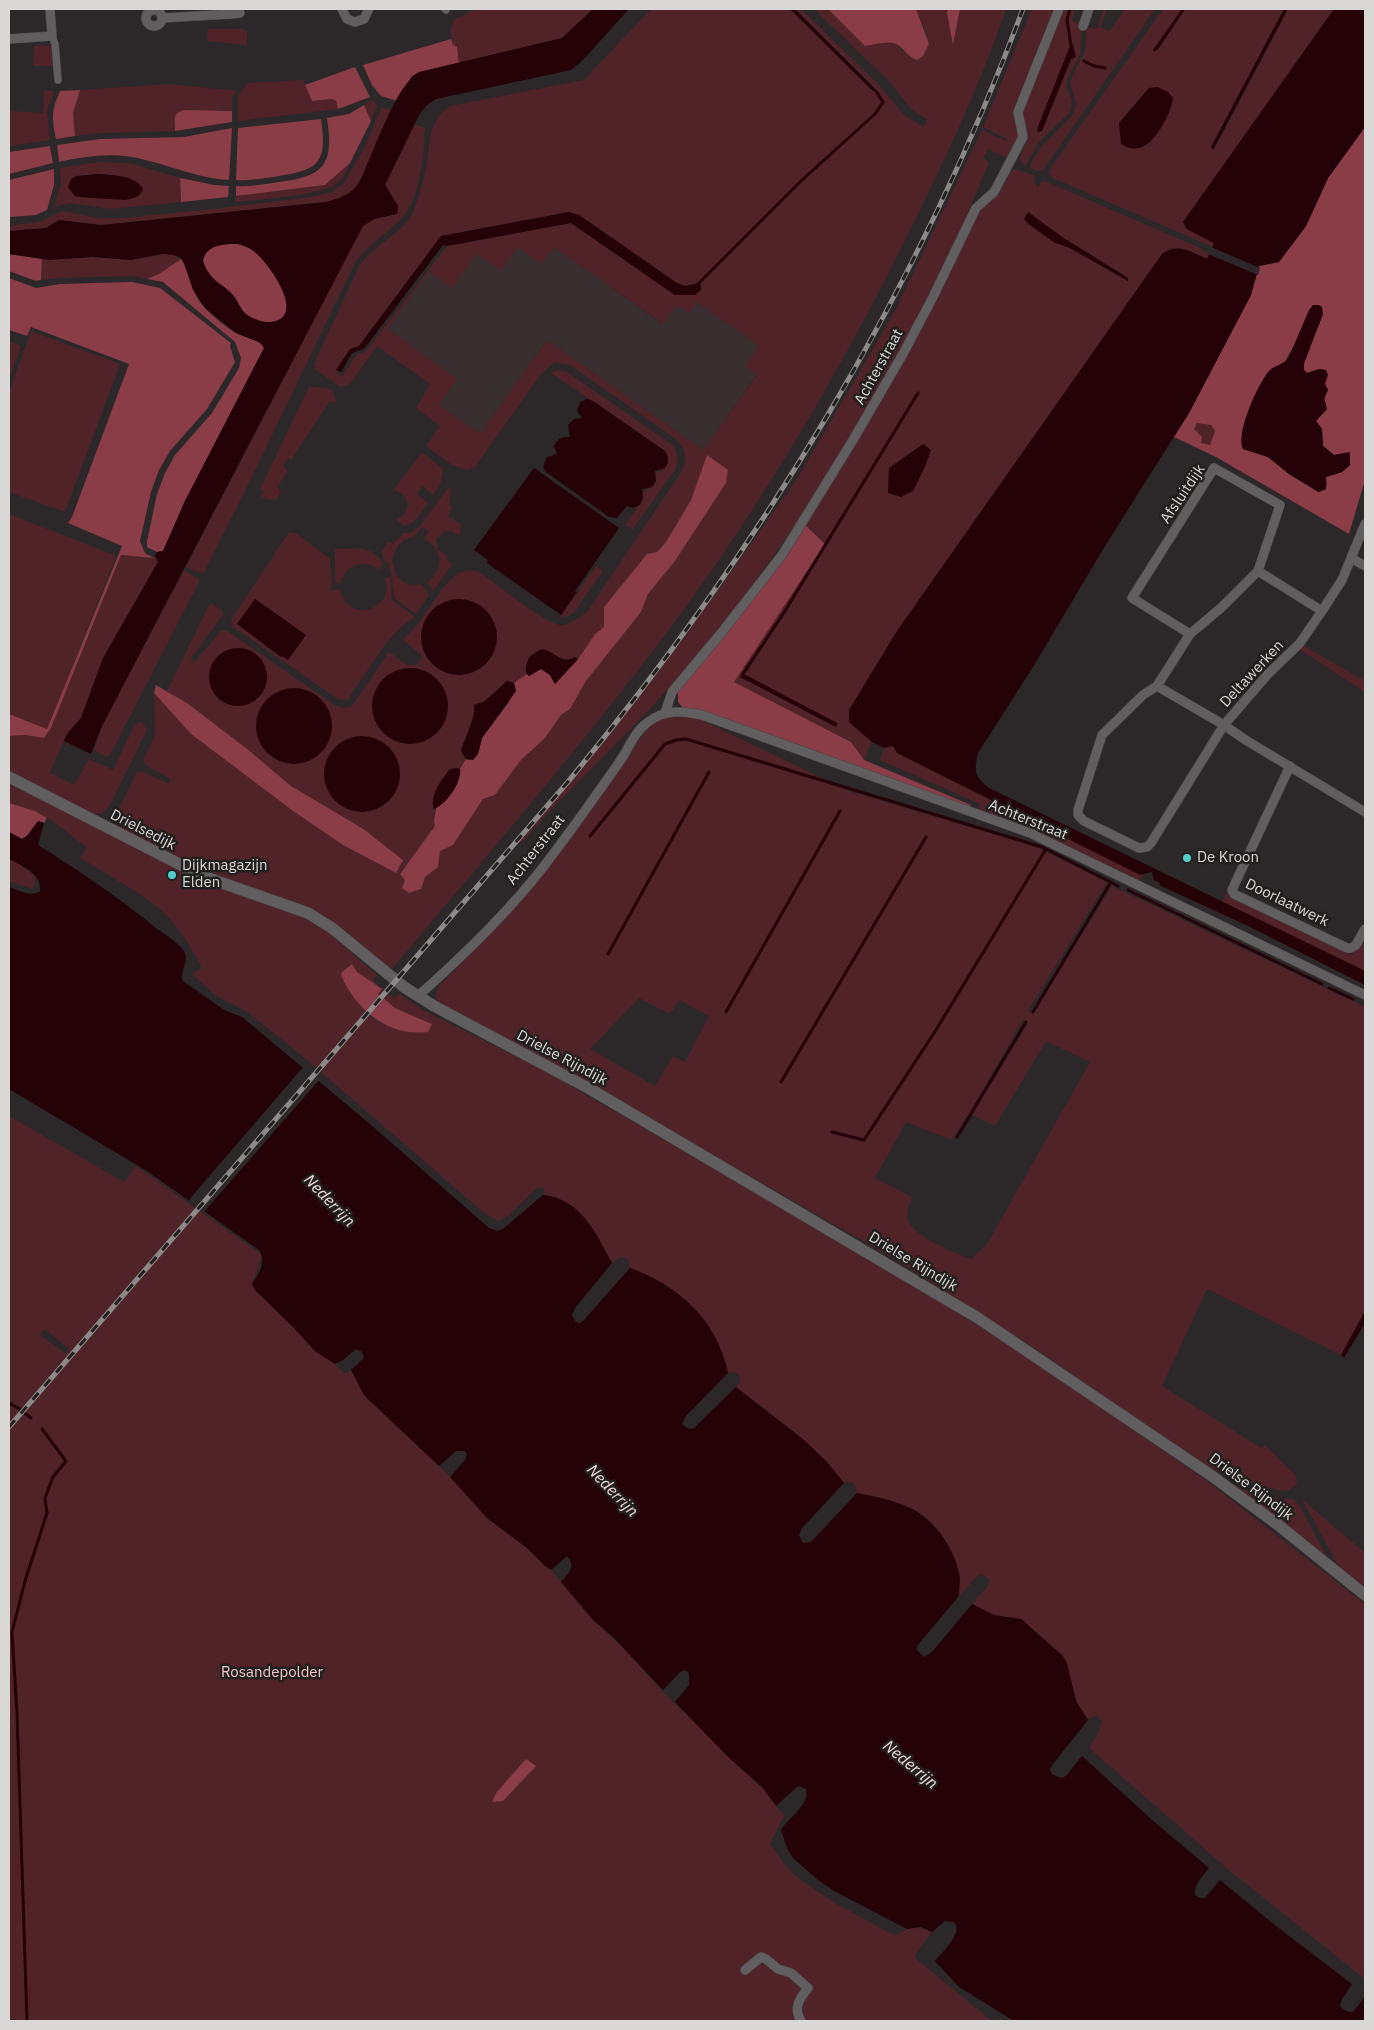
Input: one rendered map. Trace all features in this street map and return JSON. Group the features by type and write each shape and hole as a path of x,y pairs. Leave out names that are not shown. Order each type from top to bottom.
{"street":[{"path":"50,9 58,80"},
{"path":"162,18 240,13 239,9"},
{"path":"342,9 347,19 355,22 364,19 369,9"},
{"name":"Achterstraat","path":"666,712 672,692 782,555 853,440 904,352 976,208 994,192 1023,137 1018,112 1059,9"},
{"path":"1083,26 1089,9"},
{"path":"9,39 52,36"},
{"name":"Afsluitdijk","path":"1157,686 1190,634 1222,607 1258,571 1280,505 1214,468 1132,598 1190,634"},
{"name":"Deltawerken","path":"1365,524 1342,580 1300,643 1262,680 1224,725 1365,812"},
{"path":"1351,558 1365,566"},
{"path":"1258,571 1322,611"},
{"path":"1157,686 1224,725 1151,844 1147,847 1139,848 1084,821 1078,815 1102,735 1143,695 1157,686"},
{"name":"Achterstraat","path":"418,996 469,951 543,867 636,735 648,722 666,712 682,711 702,715 1030,833 1365,995"},
{"name":"Doorlaatwerk","path":"1290,766 1232,890 1234,894 1347,948 1356,945 1365,928"},
{"name":"Drielsedijk","path":"9,777 211,879 308,913 356,946 404,987 418,996"},
{"name":"Drielse Rijndijk","path":"418,996 450,1016 606,1098 1006,1336 1216,1479 1277,1524 1365,1595"},
{"path":"745,1970 761,1957 778,1969 791,1973 808,1988 798,2001 797,2015 800,2021"}],"shaded area":[{"path":"828,9 916,9 929,44 923,56 917,60 895,44 886,43 865,46"},
{"path":"948,9 960,9 953,45 947,13"},
{"path":"451,39 453,45 457,47 459,63 420,72 412,76 397,101 381,96 372,85 363,65"},
{"path":"355,67 370,97 338,109 336,101 332,99 312,101 305,85"},
{"path":"80,90 73,113 75,136 56,139 53,115 60,91"},
{"path":"364,105 371,121 350,163 325,185 236,196 236,186 258,185 295,179 316,172 323,165 327,157 329,134 327,118 349,114"},
{"path":"183,110 232,111 232,122 175,131 175,116"},
{"path":"321,119 323,144 318,161 312,166 293,174 236,180 238,128"},
{"path":"1365,127 1365,480 1349,534 1216,457 1174,437 1189,413 1251,295 1259,266 1279,262 1306,226 1328,178","holes":["1323,314 1304,363 1304,371 1307,373 1320,369 1326,370 1325,384 1328,390 1316,421 1322,429 1323,446 1334,455 1349,453 1350,465 1342,472 1326,477 1327,485 1318,492 1289,474 1268,457 1243,449 1242,431 1263,380 1272,369 1284,363 1292,349","1197,423 1211,425 1215,431 1210,445 1201,443 1202,437 1194,429"]},
{"path":"232,128 229,180 216,179 132,157 114,155 59,162 57,145 100,139 184,137"},
{"path":"50,146 53,163 9,174 9,152"},
{"path":"54,169 54,185 47,210 36,215 9,217 9,180"},
{"path":"180,178 229,186 228,197 181,202"},
{"path":"227,244 238,244 249,248 258,255 281,284 287,301 287,308 285,315 276,322 263,322 244,312 233,295 216,281 206,268 203,261 205,255 212,248"},
{"path":"518,247 554,247 662,324 677,304 697,302 759,346 757,374 703,450 547,340 480,434 438,405 457,379 388,329 429,271 477,254"},
{"path":"9,254 42,259 41,280 36,281 9,271"},
{"path":"181,259 200,303 228,328 255,341 264,348 185,501 163,551 157,552 147,547 147,541 157,494 165,473 175,455 212,413 239,368 241,358 235,342 163,282 147,279 159,274"},
{"path":"9,278 36,288 60,284 132,282 160,288 231,343 230,346 235,362 207,409 170,451 159,470 151,492 140,541 145,553 154,558 121,555 51,728 44,738 25,735 9,736 9,714 47,729 122,546 68,523 72,517 129,364 31,327 27,336 9,330"},
{"path":"707,455 728,470 726,483 675,561 648,594 641,612 586,681 570,709 561,715 545,738 521,760 495,795 483,799 453,845 440,851 438,867 425,877 421,889 409,893 402,888 405,880 400,874 435,826 436,808 447,797 466,759 469,760 478,754 482,738 509,702 515,687 514,683 527,674 529,676 541,669 550,675 555,684 578,659 595,634 604,627 604,607 647,554 657,552 666,542 691,500"},
{"path":"803,523 825,544 734,682 851,742 864,760 971,805 970,808 683,708 678,702 678,690"},
{"path":"156,685 187,703 246,748 291,786 362,828 403,860 396,873 343,845 293,811 191,734 154,693"},
{"path":"9,803 35,811 47,818 44,823 38,821 27,836 22,839 9,832"},
{"path":"352,964 357,972 382,989 378,994 395,1008 432,1024 428,1032 400,1030 387,1025 365,1010 347,988 341,975"},
{"path":"526,1759 536,1766 503,1801 492,1802 496,1793"}],"green space":[{"path":"477,9 593,9 562,38 459,63 457,48 453,45 450,29 455,19"},
{"path":"651,9 790,9 872,90 878,91 795,9 801,9 879,85 905,116 924,127 927,119 912,110 889,81 814,9 828,9 865,46 887,43 897,44 903,52 927,36 916,9 948,9 953,44 960,9 1006,9 963,119 912,226 828,385 767,487 700,587 632,678 530,804 391,970 334,923 204,871 119,827 117,813 137,772 143,772 169,784 171,779 147,766 143,760 155,736 154,693 191,734 293,811 343,845 396,873 362,828 291,786 246,748 187,703 167,691 210,603 222,610 223,615 191,658 194,663 221,631 226,630 336,706 345,708 352,706 389,652 407,665 417,665 422,656 403,640 418,624 443,588 458,573 469,570 479,572 553,623 564,625 587,612 682,471 685,454 676,439 570,365 555,362 541,374 475,467 467,470 452,465 426,446 440,426 416,408 430,384 377,346 351,383 341,387 316,370 314,364 359,266 372,252 403,226 413,212 424,179 431,134 437,119 443,112 450,106 584,80","holes":["569,212 579,215 677,283 685,286 696,285 675,295 571,223 447,246 365,352 357,354 342,376 337,373 346,355 359,346 441,236","518,247 541,264 554,247 663,324 677,305 689,313 697,302 759,346 745,366 757,375 703,450 547,340 480,434 439,405 457,379 388,329 429,272 452,288 477,254 501,271","707,456 728,470 726,483 675,561 648,594 641,612 586,681 570,709 561,715 545,738 521,760 495,795 483,799 453,845 439,851 438,867 425,877 421,889 402,888 405,879 400,874 435,826 434,808 457,768 460,769 466,759 462,756 470,724 477,712 507,681 514,683 527,674 526,665 546,650 564,659 568,660 575,657 578,659 595,634 604,627 604,607 647,554 657,552 666,542 691,500","452,600 460,600 480,608 490,619 496,633 455,675 438,669 430,661 422,645 434,608","229,650 242,650 249,651 259,658 265,675 262,693 237,706 222,702 215,695 220,655","416,668 428,672 440,729 426,739 419,741 405,739 382,731 378,724 373,706 376,689 387,675 401,670","289,688 303,689 256,721 260,708","360,736 325,782 328,758 332,751 344,742"]},
{"path":"1032,9 1057,9 1014,113 1019,137 1008,159 988,149 983,158 989,162 946,265 871,405 798,521 720,630 649,710 524,840 518,843 571,781 684,638 797,479 895,311 982,130 1006,141 1007,139 983,127"},
{"path":"1061,9 1075,9 1072,20 1082,27 1080,55 1067,79 1066,86 1072,100 1070,112 1039,142 1025,166 1019,159 1028,139 1021,111","holes":["1073,45 1073,53 1042,131 1039,133 1037,132"]},
{"path":"1104,9 1107,9 1101,27 1109,32 1125,9 1155,9 1043,170 1038,171 1030,168 1041,147 1073,115 1076,104 1070,82 1086,48 1086,27 1097,29"},
{"path":"1163,9 1182,9 1153,50 1159,48 1185,9 1284,9 1211,147 1214,150 1288,9 1334,9 1183,222 1187,229 1214,243 1213,247 1053,178 1049,173","holes":["1149,88 1169,113 1148,144 1141,148 1121,144 1119,123"]},
{"path":"208,29 243,29 243,31 247,31 247,45 207,41"},
{"path":"53,45 54,66 33,66 34,46"},
{"path":"303,80 312,101 332,99 336,101 338,109 238,121 238,96 248,83"},
{"path":"170,84 236,91 232,97 232,111 220,110 174,118 175,131 75,136 73,113 80,90"},
{"path":"44,91 54,91 47,110 50,140 9,146 9,111 43,113"},
{"path":"373,100 377,106 371,121 364,105"},
{"path":"381,109 391,110 364,173 351,192 337,199 326,202 101,225 59,220 46,228 9,231 9,226 40,222 62,211 98,218 123,218 311,197 331,192 344,183 363,150"},
{"path":"414,124 425,128 420,177 413,201 401,219 356,261 203,574 186,567 363,225 374,219 396,214 398,206 385,185"},
{"path":"100,162 129,163 180,178 181,202 110,209 70,203 54,207 61,185 60,168","holes":["98,174 126,178 138,196 126,200 80,197 75,196 71,192 71,179 77,176"]},
{"path":"350,163 340,181 327,189 235,202 236,196 325,185"},
{"path":"1015,169 1033,175 1035,178 1034,183 1038,187 1041,182 1045,181 1200,248 1210,255 1208,259 1179,248 1168,250 1162,254 897,631 849,710 852,725 872,742 864,760 851,742 733,682 825,544 803,523 835,474 976,212 1000,193 1012,170","holes":["1027,213 1124,275 1128,281 1070,248"]},
{"path":"171,254 181,259 159,274 147,279 133,276 41,280 42,259 93,257 130,260"},
{"path":"31,331 120,364 65,512 9,492 9,392"},
{"path":"9,341 21,346 9,380"},
{"path":"559,370 567,372 674,446 678,458 675,470 633,529 625,525 642,501 643,493 656,481 655,473 663,471 665,451 551,373"},
{"path":"309,387 328,388 333,391 336,403 330,401 291,460 288,458 283,466 288,471 277,487 281,492 277,499 269,500 261,496 263,492 260,489"},
{"path":"1197,423 1211,425 1215,431 1210,445 1201,443 1194,429"},
{"path":"422,452 443,469 442,477 433,495 422,486 417,494 428,503 412,523 404,526 396,519 405,513 407,509 406,500 400,492 394,490"},
{"path":"448,488 451,489 449,505 452,507 448,517 461,524 459,536 452,531 445,531 436,539 438,550 448,556 447,560 452,564 433,591 427,582 437,571 439,559 435,548 424,539 429,531 422,527 414,537 404,540 397,547 392,560 396,575 403,582 412,585 422,584 429,595 416,614 395,599 389,563 385,561 381,552 389,541 393,544 403,533 411,533 420,526"},
{"path":"9,514 116,556 47,730 9,714"},
{"path":"289,532 297,534 330,559 332,581 330,591 340,589 344,600 351,607 360,610 377,606 383,599 386,590 385,578 390,577 392,600 415,617 402,626 386,643 348,699 338,699 232,626 231,620"},
{"path":"357,548 369,550 383,564 379,570 367,564 355,565 342,577 340,584 335,582 335,549"},
{"path":"121,555 154,558 155,556 158,562 103,658 81,718 67,734 50,773 74,785 89,759 113,770 135,724 142,722 147,730 109,807 101,814 90,814 9,771 9,736 25,735 44,738 51,728"},
{"path":"596,566 603,571 574,612 568,616 560,617"},
{"path":"184,570 200,580 110,755 106,757 94,750 102,726"},
{"path":"1302,645 1365,681 1365,692 1299,649"},
{"path":"680,715 699,719 849,791 1023,843 1040,849 1107,882 1028,1011 1033,1014 1112,886 1365,1007 1365,1311 1341,1355 1207,1289 1162,1386 1261,1448 1265,1445 1296,1476 1297,1484 1289,1490 1282,1491 1235,1479 1209,1468 1030,1345 901,1263 547,1059 452,1012 438,1001 435,996 439,986 491,933 571,837 652,722 661,718","holes":["639,998 670,1014 679,1000 709,1016 685,1062 673,1056 655,1086 590,1049","1024,1018 1028,1023 972,1115 995,1126 1046,1041 1090,1062 986,1246 971,1259 936,1244 918,1232 908,1220 908,1211 912,1197 875,1178 906,1122 951,1140 972,1109"]},
{"path":"893,746 897,753 1143,875 1139,881 1059,843 978,811 980,804 880,760 884,748"},
{"path":"9,783 138,849 303,917 326,931 377,975 373,980 394,999 399,994 425,1011 541,1069 895,1273 1024,1355 1207,1481 1365,1604 1365,1979 1229,1870 1089,1748 1102,1722 1098,1716 1088,1720 1081,1710 1074,1695 1067,1664 1063,1656 1021,1619 994,1615 972,1604 988,1586 989,1579 980,1573 959,1596 959,1583 954,1559 943,1537 926,1518 902,1505 857,1493 856,1487 853,1484 850,1482 844,1483 827,1462 804,1440 736,1387 740,1381 739,1375 735,1372 728,1373 723,1354 715,1337 705,1321 680,1295 648,1276 630,1268 628,1260 624,1257 620,1257 612,1263 592,1228 580,1214 556,1199 544,1195 545,1191 543,1188 537,1188 508,1216 498,1221 484,1213 305,1058 246,1011 215,995 192,974 200,969 201,965 181,933 162,911 137,892 80,858 86,849 85,846 50,819 35,811 9,803","holes":["357,972 381,989 377,994 395,1008 431,1023 418,1033 382,1024 370,1016 363,1007"]},
{"path":"9,819 23,866 34,876 35,884 32,889 9,881"},
{"path":"1226,893 1353,955 1365,937 1365,971 1222,902"},
{"name":"Rosandepolder","path":"9,1116 124,1182 136,1166 262,1255 252,1284 255,1290 315,1351 335,1364 345,1374 351,1370 370,1401 453,1479 487,1518 527,1548 551,1570 593,1620 625,1650 662,1691 763,1789 784,1816 770,1844 789,1870 835,1903 895,1936 904,1930 913,1928 932,1932 917,1952 915,1958 992,2021 9,2021 9,1407 14,1403 9,1400","holes":["45,1329 69,1349 66,1354 40,1335"]},
{"path":"1227,1482 1268,1497 1293,1499 1299,1505 1329,1561"},
{"path":"1302,1499 1365,1553 1365,1590 1339,1567"}],"water":[{"path":"593,9 629,9 581,62 571,70 436,99 426,106 419,115 385,185 398,206 397,214 374,219 363,226 102,726 91,754 64,741 67,734 81,718 103,658 158,562 155,556 157,552 163,551 185,501 264,348 261,343 236,333 206,309 193,290 184,263 180,257 163,254 130,260 93,257 50,260 9,254 9,231 46,228 59,220 101,225 326,202 337,199 351,192 359,183 383,126 397,99 411,78 419,72 562,38","holes":["238,244 256,253 277,280 286,302 286,312 281,318 268,322 249,316 242,310 233,295 212,277 206,268 203,261 208,251 216,246"]},
{"path":"790,9 795,9 881,95 872,90"},
{"path":"1182,9 1185,9 1159,48 1154,52 1153,50"},
{"path":"1284,9 1288,9 1213,150 1211,147"},
{"path":"1334,9 1365,9 1365,127 1328,178 1306,226 1279,262 1259,266 1251,295 1189,413 978,753 976,773 980,780 989,788 1365,971 1365,985 1246,925 1159,885 1160,883 1154,880 1152,872 1140,875 897,753 893,746 884,748 872,742 849,722 849,710 897,631 1162,254 1168,250 1179,248 1207,259 1214,243 1187,229 1183,222"},
{"path":"1073,45 1076,57 1071,59 1042,131 1038,132 1037,129 1070,46"},
{"path":"1158,87 1168,92 1173,98 1161,128 1145,146 1134,149 1121,144 1119,123 1149,88"},
{"path":"98,174 129,178 139,184 143,189 142,192 134,198 126,200 80,197 75,196 68,187 71,179 77,176"},
{"path":"569,212 579,215 677,283 685,286 699,283 701,290 695,295 675,295 571,223 447,246 443,245 364,349 352,353 341,372 336,370 350,349 359,346 441,236"},
{"path":"1028,212 1062,237 1128,278 1128,281 1070,248 1055,243 1027,223 1024,219"},
{"path":"1313,305 1322,307 1323,314 1304,363 1304,370 1307,373 1319,369 1326,370 1328,375 1325,384 1328,390 1324,397 1327,409 1316,421 1322,429 1323,446 1334,455 1350,452 1350,465 1342,472 1326,477 1326,489 1319,492 1289,474 1268,457 1243,449 1241,442 1245,420 1260,384 1271,369 1288,359 1309,310"},
{"path":"587,399 593,401 665,451 668,458 665,468 655,471 656,481 652,487 642,489 643,498 640,505 632,508 627,506 617,518 609,517 546,472 543,467 547,457 557,454 554,446 557,441 570,437 568,425 574,419 582,418 577,411 580,402"},
{"path":"923,444 931,450 913,491 901,497 888,493 889,468"},
{"path":"534,468 619,528 575,591 577,592 561,615 487,563 488,560 474,550"},
{"path":"255,599 306,635 288,660 281,657 237,624"},
{"path":"459,599 473,602 486,610 494,623 497,637 494,651 486,664 473,672 459,675 445,672 432,664 424,651 421,637 424,623 432,610 445,602"},
{"path":"238,648 249,650 262,661 267,677 265,688 254,701 238,706 227,704 214,693 209,677 211,666 222,653"},
{"path":"541,649 562,659 566,660 575,657 578,659 555,684 550,675 541,669 529,676 526,672 529,657"},
{"path":"410,668 424,671 437,679 445,692 448,706 445,720 437,733 424,741 410,744 396,741 383,733 375,720 372,706 375,692 383,679 396,671"},
{"path":"742,673 837,723 836,727 740,677"},
{"path":"507,681 514,683 516,691 482,738 478,754 473,760 466,759 461,751 472,722 474,705 485,701"},
{"path":"294,688 309,691 321,699 329,711 332,726 329,741 321,753 309,761 294,764 279,761 267,753 259,741 256,726 259,711 267,699 279,691"},
{"path":"362,736 376,739 389,747 397,760 400,774 397,788 389,801 376,809 362,812 348,809 335,801 327,788 324,774 327,760 335,747 348,739"},
{"path":"450,769 460,769 459,780 453,792 434,809 433,799 437,788"},
{"name":"Nederrijn","path":"38,821 44,823 38,845 114,896 172,939 184,951 186,958 182,974 183,981 224,1010 242,1017 370,1124 489,1228 497,1231 503,1229 543,1195 568,1203 577,1210 593,1229 612,1263 575,1308 572,1315 576,1322 580,1323 584,1320 630,1268 648,1276 680,1295 705,1321 715,1337 723,1354 728,1373 686,1416 682,1424 691,1429 694,1428 736,1387 804,1440 827,1462 844,1483 802,1528 799,1535 803,1543 811,1542 857,1493 895,1502 924,1516 938,1530 949,1546 957,1564 960,1584 959,1596 917,1646 917,1650 924,1657 933,1651 972,1604 994,1615 1021,1619 1063,1656 1067,1663 1076,1701 1088,1720 1053,1764 1050,1769 1052,1774 1061,1778 1066,1776 1082,1756 1151,1819 1209,1868 1197,1884 1195,1895 1205,1898 1220,1880 1352,1984 1341,2001 1340,2006 1342,2009 1353,2012 1365,1996 1365,2021 1014,2021 959,1987 935,1961 954,1937 956,1926 954,1922 945,1921 932,1932 921,1927 907,1929 834,1891 793,1858 787,1848 781,1830 802,1805 807,1795 806,1789 798,1786 776,1806 763,1788 728,1757 675,1702 689,1685 689,1673 685,1670 680,1672 663,1690 613,1637 593,1620 561,1582 571,1566 567,1556 551,1570 545,1566 527,1548 487,1518 450,1477 465,1460 467,1454 465,1451 456,1451 439,1466 364,1395 351,1370 364,1358 362,1352 356,1349 335,1364 315,1351 255,1290 252,1284 262,1264 259,1250 147,1171 9,1089 9,887 33,894 40,891 40,885 38,879 30,871 9,859 9,832 22,839 27,836"},
{"path":"1365,1311 1365,1323 1344,1358 1341,1355"}],"pier":[{"path":"1211,247 1260,268 1258,275 1208,254"},
{"path":"304,1066 320,1079 203,1213 187,1202"}],"waterway":[{"path":"1070,9 1067,20 1071,45"},
{"path":"1084,61 1094,66 1105,68"},
{"path":"696,286 801,181 875,114 883,102 877,93"},
{"path":"743,674 785,611 918,393"},
{"path":"590,836 665,744 686,739 1042,847 1118,886"},
{"path":"608,954 709,772"},
{"path":"726,1012 840,811"},
{"path":"781,1082 926,837"},
{"path":"832,1132 864,1140 936,1030 1046,849"},
{"path":"1033,1012 1111,882"},
{"path":"1128,890 1322,984"},
{"path":"1329,988 1353,999"},
{"path":"957,1137 1026,1022"},
{"path":"9,1403 31,1418"},
{"path":"27,2021 17,1713 12,1632 25,1581 47,1513 45,1498 53,1477 66,1461 42,1429"}],"railway":[{"path":"9,1427 567,783 637,695 704,604 768,511 828,415 883,317 934,216 981,114 1023,9"}],"place":[{"name":"De Kroon","path":"1187,858"},
{"name":"Dijkmagazijn Elden","path":"172,875"}]}
